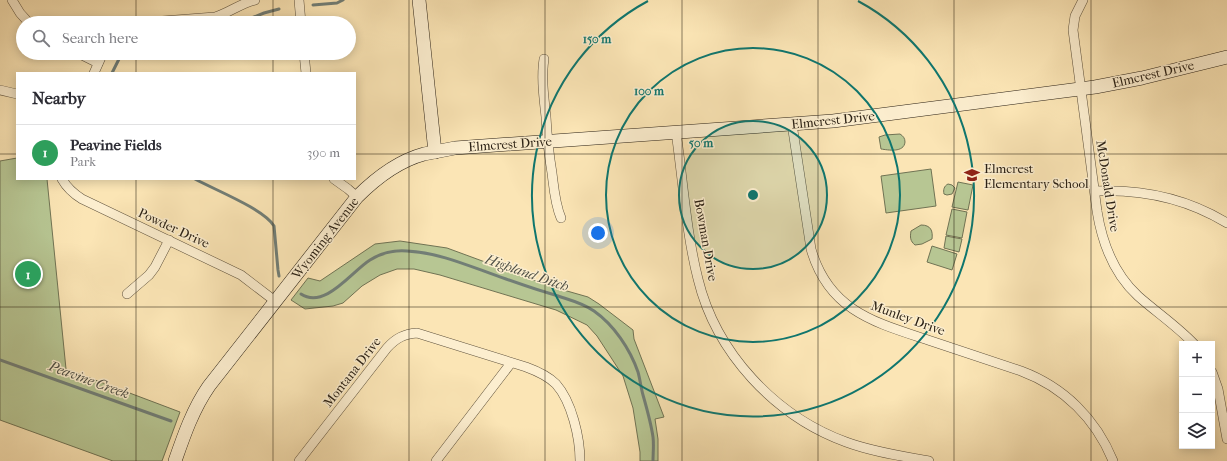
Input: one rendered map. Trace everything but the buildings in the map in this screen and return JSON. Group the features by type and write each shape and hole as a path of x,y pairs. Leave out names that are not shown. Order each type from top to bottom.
{"street":[{"path":"12,0 23,16"},
{"path":"219,16 255,0"},
{"path":"299,0 300,16"},
{"path":"419,0 435,152"},
{"name":"McDonald Drive","path":"1083,0 1078,8 1073,23 1073,30 1100,229 1109,255 1117,270 1126,282 1136,294 1191,341"},
{"name":"Elmcrest Drive","path":"435,152 455,148 846,120 1080,89 1142,78 1227,57"},
{"path":"544,59 543,80 548,141 555,198 561,218"},
{"path":"92,60 98,63"},
{"path":"94,72 100,60"},
{"path":"305,60 306,72"},
{"path":"0,90 16,94"},
{"name":"Munley Drive","path":"792,124 808,239 813,259 824,279 839,298 857,312 882,324 1034,376 1047,383 1068,398 1088,419 1105,443 1113,461"},
{"name":"Bowman Drive","path":"676,132 691,246 698,280 702,293 723,339 742,367 774,400 801,420 822,432 866,449 929,461"},
{"name":"Wyoming Avenue","path":"175,461 192,414 199,400 357,197 375,180 393,168 417,157 435,152"},
{"name":"Powder Drive","path":"63,180 74,194 82,200 241,275 275,302"},
{"path":"335,180 357,197"},
{"path":"1095,191 1125,191 1154,194 1185,203 1227,223"},
{"path":"127,294 149,275 155,267 168,240"},
{"name":"Montana Drive","path":"298,461 387,348 401,336 410,333 425,335 539,372 552,381 561,391 570,408 577,435 580,461"},
{"path":"436,461 511,363"},
{"path":"1214,377 1218,390 1227,440"}],"green space":[{"path":"900,134 904,137 905,141 902,148 895,150 881,149 879,137"},
{"path":"16,158 16,180 47,180 66,369 180,412 162,461 113,461 0,420 0,161"},
{"path":"931,169 936,206 886,213 881,176"},
{"path":"958,182 973,185 968,210 952,207"},
{"path":"948,184 955,188 952,194 947,195 944,194 944,191"},
{"path":"952,209 967,212 962,238 946,235"},
{"path":"921,225 927,226 931,229 932,239 922,244 915,245 911,239 911,231"},
{"path":"946,236 962,239 959,252 944,248"},
{"path":"400,241 447,248 553,287 588,297 633,330 634,339 664,417 655,419 658,439 658,461 640,461 633,408 623,376 597,336 587,325 556,310 440,275 414,269 397,269 380,275 362,286 343,303 333,306 305,309 291,300 308,278 320,281 375,244"},
{"path":"932,246 957,254 952,270 927,262"}],"waterway":[{"name":"Highland Ditch","path":"313,5 337,3 343,0"},
{"name":"Highland Ditch","path":"256,16 279,9"},
{"name":"Highland Ditch","path":"112,72 118,60"},
{"name":"Highland Ditch","path":"197,180 238,200 269,220 274,226 279,276"},
{"name":"Highland Ditch","path":"301,294 310,298 319,297 329,293 370,260 388,252 407,251 420,252 458,262 532,288 572,300 585,306 594,311 615,330 635,363 652,432 653,461"},
{"name":"Peavine Creek","path":"0,360 171,421"}],"place":[{"name":"Elmcrest Elementary School","path":"972,175"},
{"name":"Peavine Fields","path":"28,274"}]}
